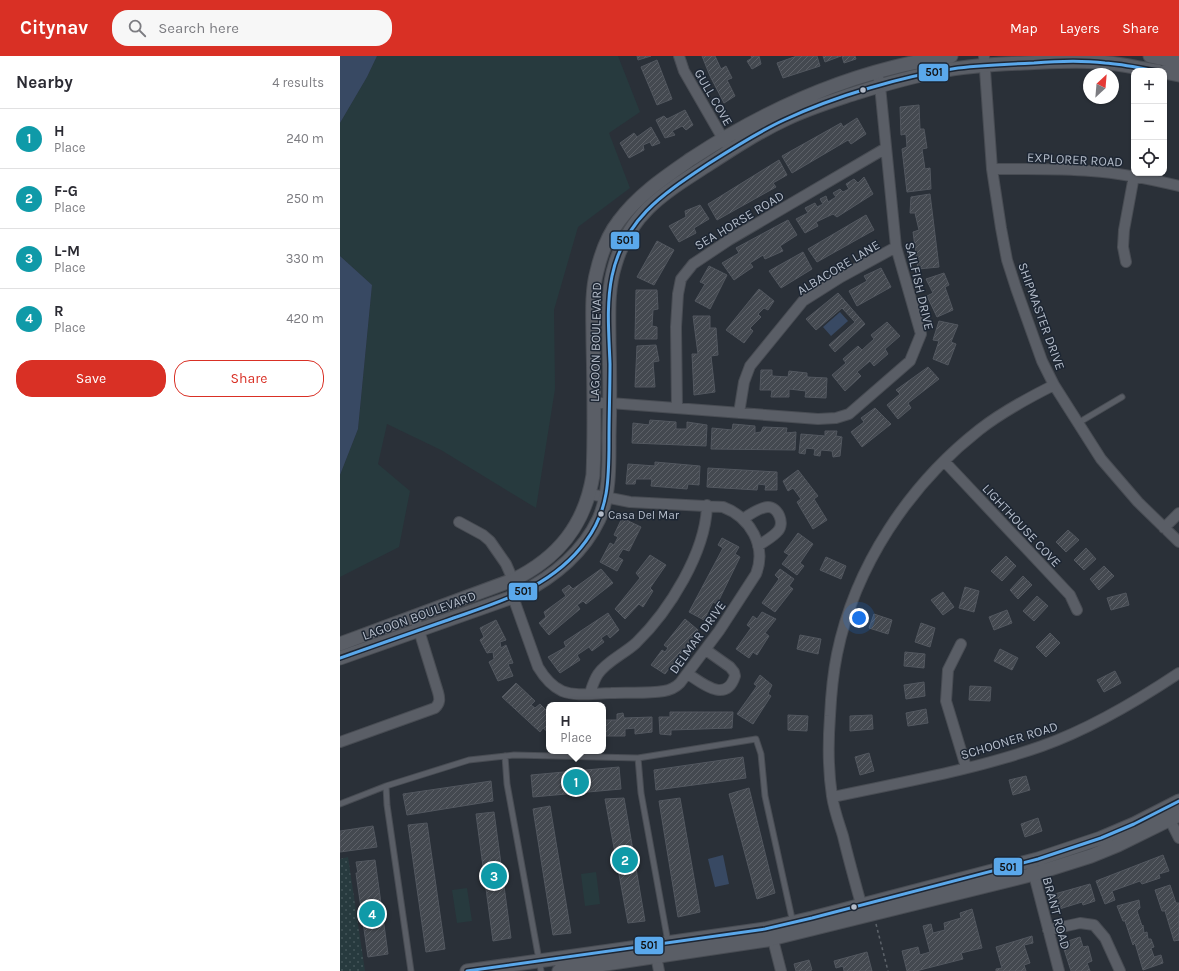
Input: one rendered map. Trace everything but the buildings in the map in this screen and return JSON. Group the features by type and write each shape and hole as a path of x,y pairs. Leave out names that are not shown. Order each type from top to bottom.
{"street":[{"name":"GULL COVE","path":"678,56 684,71 730,150"},
{"name":"LAGOON BOULEVARD","path":"340,644 513,580 530,572 544,562 564,542 578,521 590,494 593,475 594,288 596,272 602,252 618,222 646,192 672,172 723,138 816,92 877,71 919,61 951,56"},
{"path":"1150,56 1179,62"},
{"name":"LAGOON BOULEVARD","path":"340,658 514,597 541,583 562,568 584,544 599,519 605,497 609,466 609,295 615,264 620,250 638,220 655,200 730,150 786,119 813,107 880,86 984,60 1046,62 1099,59 1142,68"},
{"name":"SHIPMASTER DRIVE","path":"984,60 992,169 1001,228 1007,260 1032,335 1054,385 1077,424 1101,459 1114,476 1179,542"},
{"name":"SAILFISH DRIVE","path":"594,403 818,419 836,418 849,414 910,361 920,334 896,247 880,86 877,71"},
{"path":"1167,73 1179,75"},
{"name":"SEA HORSE ROAD","path":"677,408 676,327 678,294 681,279 693,264 729,240 886,148"},
{"name":"EXPLORER ROAD","path":"992,169 1063,169 1131,176"},
{"path":"1126,262 1122,247 1134,176"},
{"name":"EXPLORER ROAD","path":"1134,176 1179,186"},
{"name":"ALBACORE LANE","path":"739,413 744,382 750,366 803,301 841,277 896,247"},
{"path":"866,912 833,797 828,746 832,689 837,654 849,610 866,572 885,536 914,495 944,461 965,441 992,420 1054,385"},
{"name":"LIGHTHOUSE COVE","path":"944,461 1070,595 1077,610"},
{"name":"DELMAR DRIVE","path":"459,522 483,535 490,541 506,564 513,580 514,597 538,667 549,682 562,691 576,694 664,691 676,687 706,650 756,574 760,561 758,546 751,530 743,519 729,509 723,507 630,502 590,494"},
{"path":"590,693 599,672 643,636 664,610 682,582 701,538 707,505"},
{"path":"743,519 760,509 768,507 773,508 779,516 781,524 778,531 758,546"},
{"path":"1164,528 1179,513"},
{"path":"340,742 435,708 438,705 438,692 414,616"},
{"path":"961,644 948,670 946,701 966,768"},
{"path":"688,674 706,686 717,691 730,686 735,676 732,669 706,650"},
{"name":"SCHOONER ROAD","path":"833,797 938,775 1001,759 1043,746 1123,708 1179,673"},
{"path":"467,971 535,966 655,951 771,933 1034,874 1090,856 1118,845 1171,814 1179,800"},
{"path":"866,912 1101,838 1134,824 1171,814"},
{"path":"1171,814 1179,838"},
{"name":"BRANT ROAD","path":"1030,861 1059,971"},
{"path":"1048,930 1080,923 1094,925 1104,938 1120,971"},
{"path":"771,933 781,971"},
{"path":"559,971 655,951"},
{"path":"655,951 659,971"}],"lane":[{"path":"1077,424 1122,397"},
{"path":"340,804 386,786 469,760 514,755 638,758 756,739 761,754 765,796 794,928"},
{"path":"505,756 507,784 535,966"},
{"path":"638,758 641,793 669,949"},
{"path":"386,786 387,805 411,971"}],"path":[{"path":"866,912 888,971"}],"green space":[{"path":"377,56 618,56 640,112 609,133 630,188 578,227 554,310 555,389 536,508 441,450 387,424 378,464 410,491 399,547 340,577 340,475 358,429 372,285 340,256 340,123 367,77"},
{"path":"348,857 365,971 340,971 340,859"},
{"path":"596,872 600,904 585,906 581,874"},
{"path":"467,888 472,921 457,923 452,890"}],"water":[{"path":"340,56 377,56 367,77 340,123"},
{"path":"340,256 372,285 358,429 340,475"},
{"path":"840,312 848,321 831,336 823,327"},
{"path":"723,855 729,884 715,887 708,859"}],"transit line":[{"name":"501","path":"340,658 504,600 522,592 557,571 586,541 599,518 608,481 610,364 608,309 612,276 618,256 636,223 648,210 676,186 736,146 784,120 847,95 915,76 968,67 1070,61 1087,61 1141,68"},
{"name":"501","path":"467,971 765,929 812,918 1038,859 1101,838 1134,824 1179,801"}],"place":[{"name":"Casa Del Mar","path":"601,514"},
{"name":"H","path":"576,782"},
{"name":"F-G","path":"625,860"},
{"name":"L-M","path":"494,876"},
{"name":"R","path":"372,914"}]}
